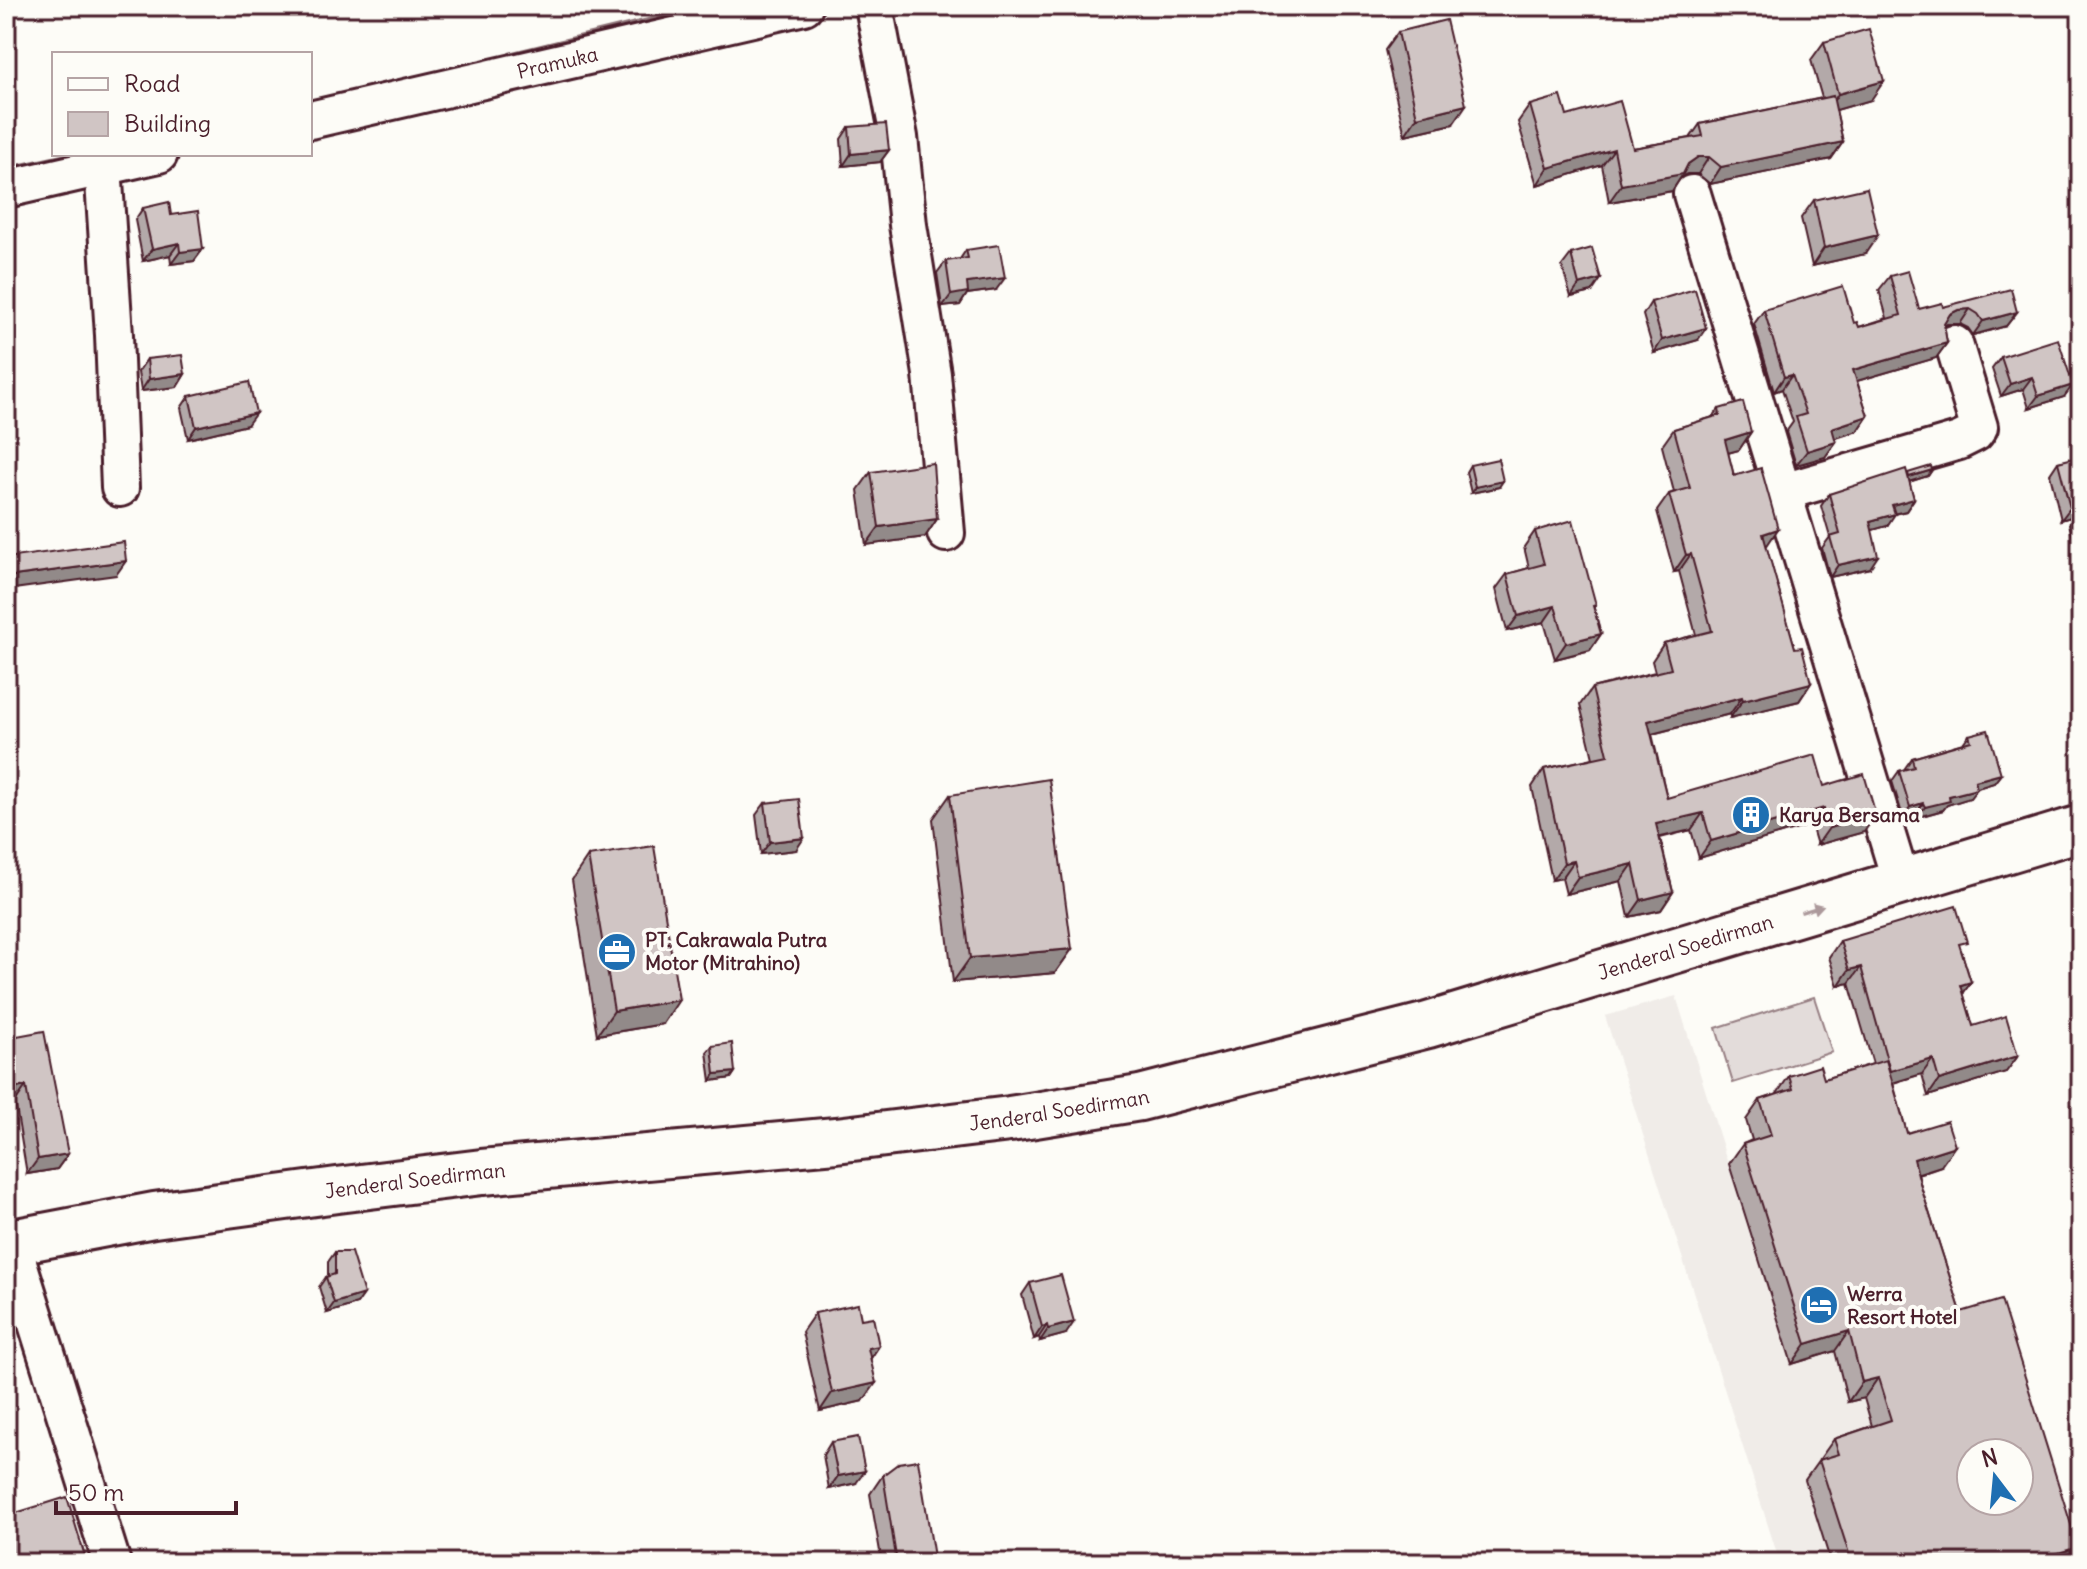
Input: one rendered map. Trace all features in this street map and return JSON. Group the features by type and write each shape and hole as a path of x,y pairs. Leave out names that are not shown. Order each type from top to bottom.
{"highway":[{"name":"Jenderal Soedirman","path":"10,1257 154,1215 482,1172 836,1140 995,1121 1140,1098 1428,1025 2081,828"},
{"name":"Jenderal Soedirman","path":"10,1257 459,1200 973,1150 1144,1123 1434,1050 2081,857"}],"street":[{"name":"Pramuka","path":"312,120 804,6"},
{"path":"874,6 897,124 908,225 932,374 946,533"},
{"path":"6,189 150,156"},
{"path":"103,166 120,488"},
{"path":"1692,194 1901,882"},
{"path":"1783,492 1959,441 1975,433 1979,427 1954,344"},
{"path":"10,1257 112,1563"}],"shaded area":[{"name":"Werra Resort Hotel","path":"1676,996 1756,1254 1911,1208 1967,1437 1955,1437 1955,1517 1984,1517 2021,1563 1780,1563 1605,1016"},
{"path":"1814,997 1832,1052 1733,1083 1716,1028"}],"building":[{"path":"1446,20 1466,105 1417,117 1398,32"},
{"path":"1869,29 1884,81 1838,94 1824,42"},
{"path":"1561,96 1567,116 1620,101 1633,148 1703,136 1700,124 1833,96 1843,142 1721,167 1709,157 1698,157 1688,164 1683,174 1621,185 1614,149 1548,168 1530,105"},
{"path":"886,124 889,150 851,154 849,127"},
{"path":"1867,188 1878,235 1824,248 1814,200"},
{"path":"169,202 171,215 198,211 203,249 180,252 179,243 152,249 143,208"},
{"path":"999,245 1005,278 967,283 968,292 951,295 946,261 968,258 966,250"},
{"path":"1592,248 1601,279 1579,285 1571,254"},
{"path":"1908,271 1919,309 1942,303 1943,307 2011,289 2017,312 1983,321 1970,309 1958,310 1950,314 1944,324 1947,343 1853,370 1868,416 1832,428 1836,442 1807,451 1796,417 1806,414 1792,375 1784,377 1764,310 1843,286 1854,323 1857,322 1859,327 1901,315 1890,276"},
{"path":"1695,289 1706,328 1662,340 1651,302"},
{"path":"2058,339 2073,385 2038,396 2032,377 2010,384 2001,357"},
{"path":"182,355 185,374 149,379 147,359"},
{"path":"249,382 256,413 196,427 189,396"},
{"path":"1743,402 1751,432 1725,440 1734,476 1761,468 1778,529 1763,534 1795,648 1802,647 1811,683 1648,721 1667,798 1815,755 1824,786 1864,774 1876,815 1829,828 1824,808 1711,841 1703,813 1656,824 1673,892 1641,900 1633,864 1578,877 1574,861 1564,863 1544,769 1608,755 1592,688 1671,669 1664,643 1712,631 1691,554 1686,555 1669,494 1690,488 1674,429 1720,415 1719,409"},
{"path":"2081,456 2081,505 2070,508 2058,462"},
{"path":"1498,459 1503,481 1475,487 1470,465"},
{"path":"933,463 937,519 879,527 871,472"},
{"path":"1931,466 1932,470 1909,477 1908,473"},
{"path":"1906,469 1914,499 1892,505 1895,514 1870,521 1878,556 1838,565 1830,537 1840,534 1829,494"},
{"path":"1573,520 1601,634 1566,643 1555,606 1518,616 1507,574 1544,564 1535,531"},
{"path":"124,542 126,561 6,577 6,558"},
{"path":"1988,730 2001,774 1975,781 1977,789 1949,796 1950,801 1910,807 1899,771 1914,767 1912,758 1971,741 1969,735"},
{"path":"1049,779 1072,949 970,958 950,795"},
{"path":"799,799 804,838 770,842 765,803"},
{"name":"PT. Cakrawala Putra Motor (Mitrahino)","path":"654,846 679,1000 614,1011 588,856"},
{"path":"1956,906 1967,942 1959,944 1971,982 1961,985 1973,1026 2006,1016 2018,1056 1939,1080 1933,1059 1890,1071 1861,967 1849,970 1840,941"},
{"path":"44,1031 68,1154 38,1159 26,1086 6,1090 6,1038"},
{"path":"732,1043 735,1072 715,1074 712,1046"},
{"path":"1886,1060 1907,1133 1947,1121 1955,1146 1914,1159 1961,1312 2001,1300 2078,1547 2052,1555 2055,1563 1852,1563 1819,1460 1839,1454 1834,1439 1891,1420 1878,1378 1862,1382 1849,1331 1806,1344 1743,1144 1771,1135 1760,1100 1793,1089 1789,1076 1820,1066 1824,1079"},
{"path":"335,1252 351,1252 364,1294 334,1303 326,1277 335,1274"},
{"path":"1061,1275 1074,1322 1048,1329 1047,1325 1042,1327 1030,1283"},
{"path":"858,1304 861,1319 873,1317 879,1346 868,1348 876,1383 832,1393 815,1313"},
{"path":"858,1437 865,1471 838,1476 831,1442"},
{"path":"918,1460 934,1557 897,1563 883,1475 899,1463"},
{"path":"67,1497 87,1563 6,1563 6,1516"}],"waterway":[{"path":"511,55 712,6"},
{"path":"6,170 69,156"}],"place":[{"name":"Karya Bersama","path":"1751,815"},
{"name":"PT. Cakrawala Putra Motor (Mitrahino)","path":"617,952"},
{"name":"Werra Resort Hotel","path":"1819,1305"}]}
